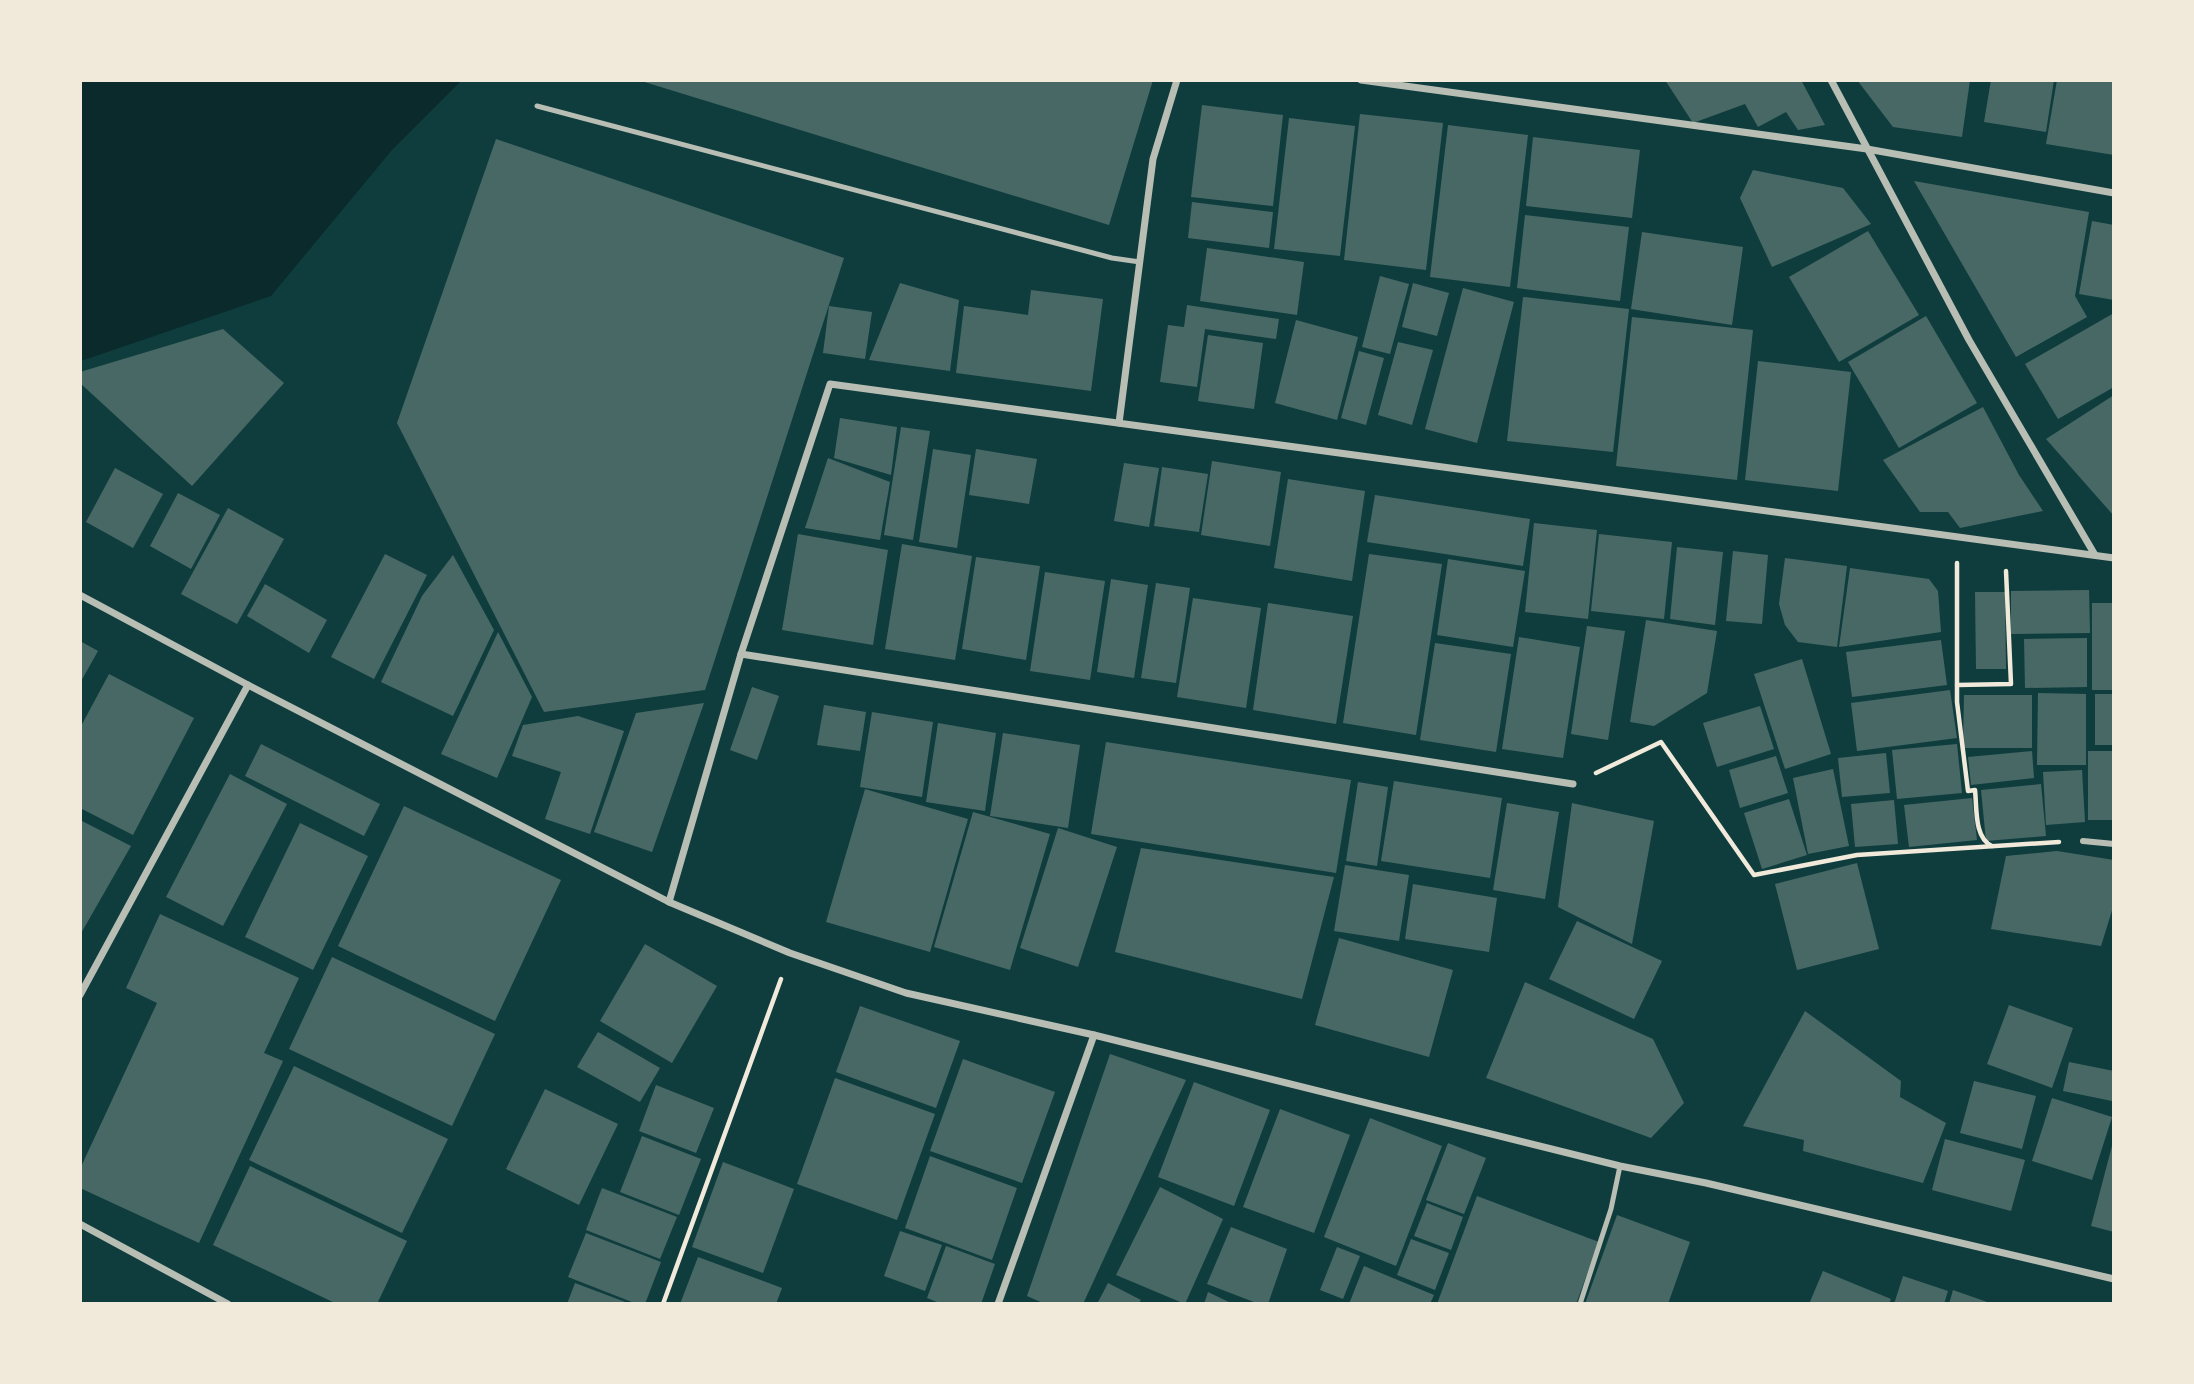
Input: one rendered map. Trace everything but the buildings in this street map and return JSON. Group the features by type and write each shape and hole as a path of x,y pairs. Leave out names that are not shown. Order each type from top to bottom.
{"street":[{"path":"1119,423 1153,159 1177,80"},
{"path":"1361,80 1867,149 2113,193"},
{"path":"1831,80 1969,341 2095,555"},
{"path":"669,902 741,654 830,384 2113,558"},
{"path":"80,595 248,685 669,902 790,953 906,993 1094,1035 1620,1166 1706,1183 2113,1279"},
{"path":"741,654 1573,784"},
{"path":"80,995 248,685"},
{"path":"2082,841 2113,844"},
{"path":"998,1304 1094,1035"},
{"path":"80,1224 228,1304"}],"lane":[{"path":"537,106 1112,258 1140,262"},
{"path":"1580,1304 1611,1209 1620,1166"}],"path":[{"path":"1957,537 1957,702 1968,791 1975,790 1980,836 1984,843 1993,847"},
{"path":"1957,685 2011,684 2005,543"},
{"path":"1573,784 1661,742 1754,875 1857,855 2082,841"},
{"path":"663,1304 790,953"}],"water":[{"path":"80,81 461,81 392,150 271,296 81,361"}]}
